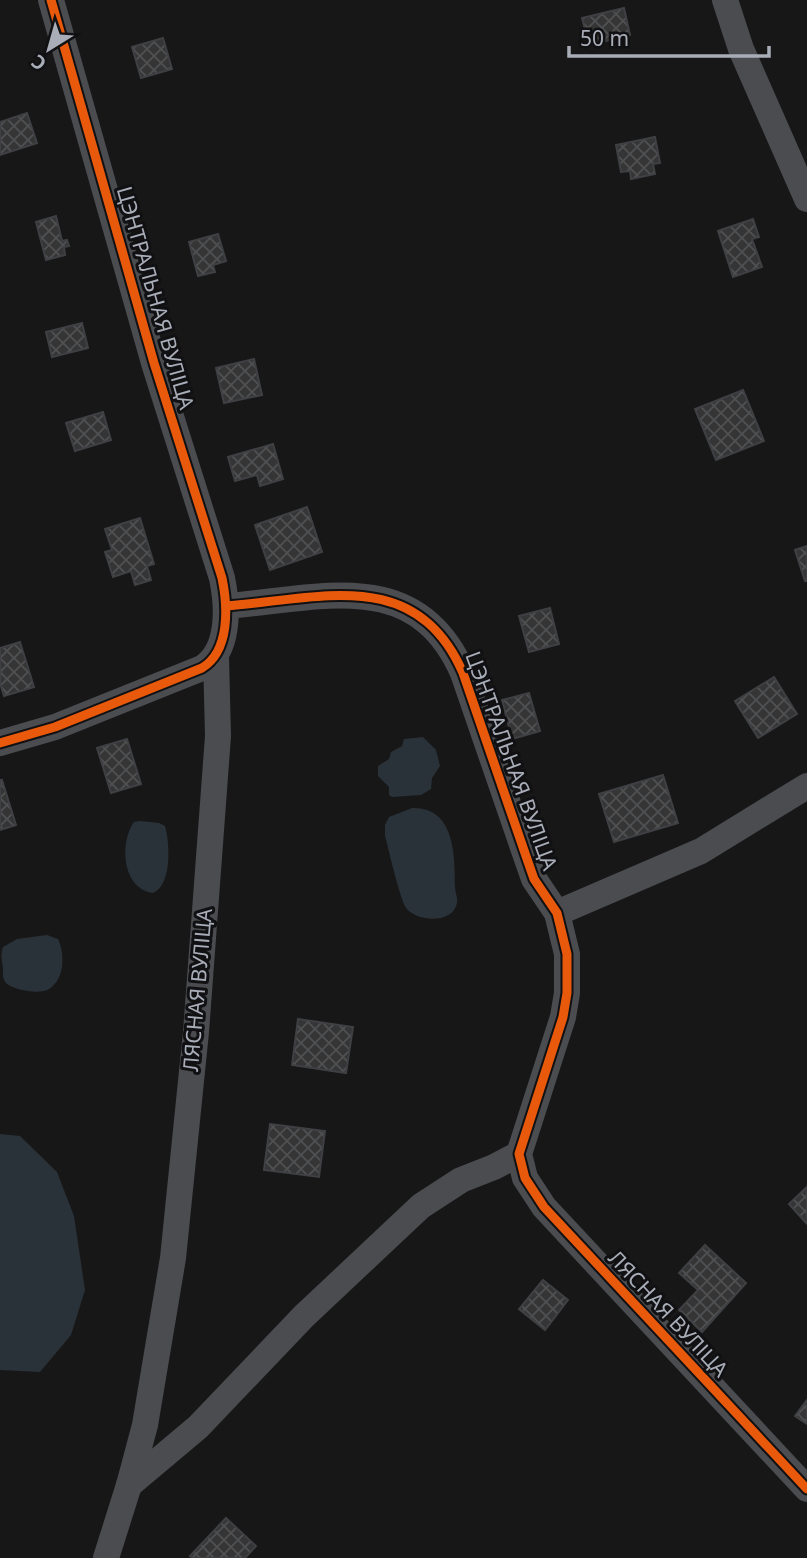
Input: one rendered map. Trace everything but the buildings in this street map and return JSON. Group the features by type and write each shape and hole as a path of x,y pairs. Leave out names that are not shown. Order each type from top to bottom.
{"street":[{"name":"ЦЭНТРАЛЬНАЯ ВУЛІЦА","path":"51,0 154,363 222,578 225,621 216,657"},
{"path":"725,0 741,49 807,199"},
{"name":"ЦЭНТРАЛЬНАЯ ВУЛІЦА","path":"226,606 362,594 401,606 435,628 450,647 463,673 531,869 557,913 567,954 567,993 556,1040 519,1154"},
{"path":"0,743 55,727 171,682 202,668 216,657"},
{"name":"ЛЯСНАЯ ВУЛІЦА","path":"106,1558 145,1425 173,1258 196,1032 218,736 216,657"},
{"path":"557,913 701,851 807,786"},
{"path":"129,1485 198,1427 304,1316 421,1206 461,1180 519,1154"},
{"name":"ЛЯСНАЯ ВУЛІЦА","path":"519,1154 520,1167 525,1178 544,1207 807,1489"}],"shaded area":[{"path":"423,737 436,750 440,766 432,778 431,789 421,795 392,797 389,795 389,787 378,776 378,766 389,759 391,752 402,746 404,739"},
{"path":"412,808 437,815 450,835 457,901 454,910 442,918 419,917 407,909 395,875 385,836 385,825 389,817"},
{"path":"134,822 159,823 165,826 167,833 168,863 164,882 153,893 143,890 135,883 126,864 129,831"},
{"path":"47,935 58,939 62,952 61,973 54,985 45,991 34,992 7,984 3,976 3,947 17,939"},
{"path":"0,1134 20,1136 57,1172 74,1216 85,1290 71,1335 40,1372 0,1370"}],"cycle path":[{"path":"0,743 55,727 202,668 218,651 226,615 222,578 154,363 51,0"},
{"path":"226,606 296,598 362,596 392,602 419,616 443,639 463,673 534,879 557,913 567,954 567,993 563,1017 519,1154 525,1178 544,1207 807,1489"}]}
